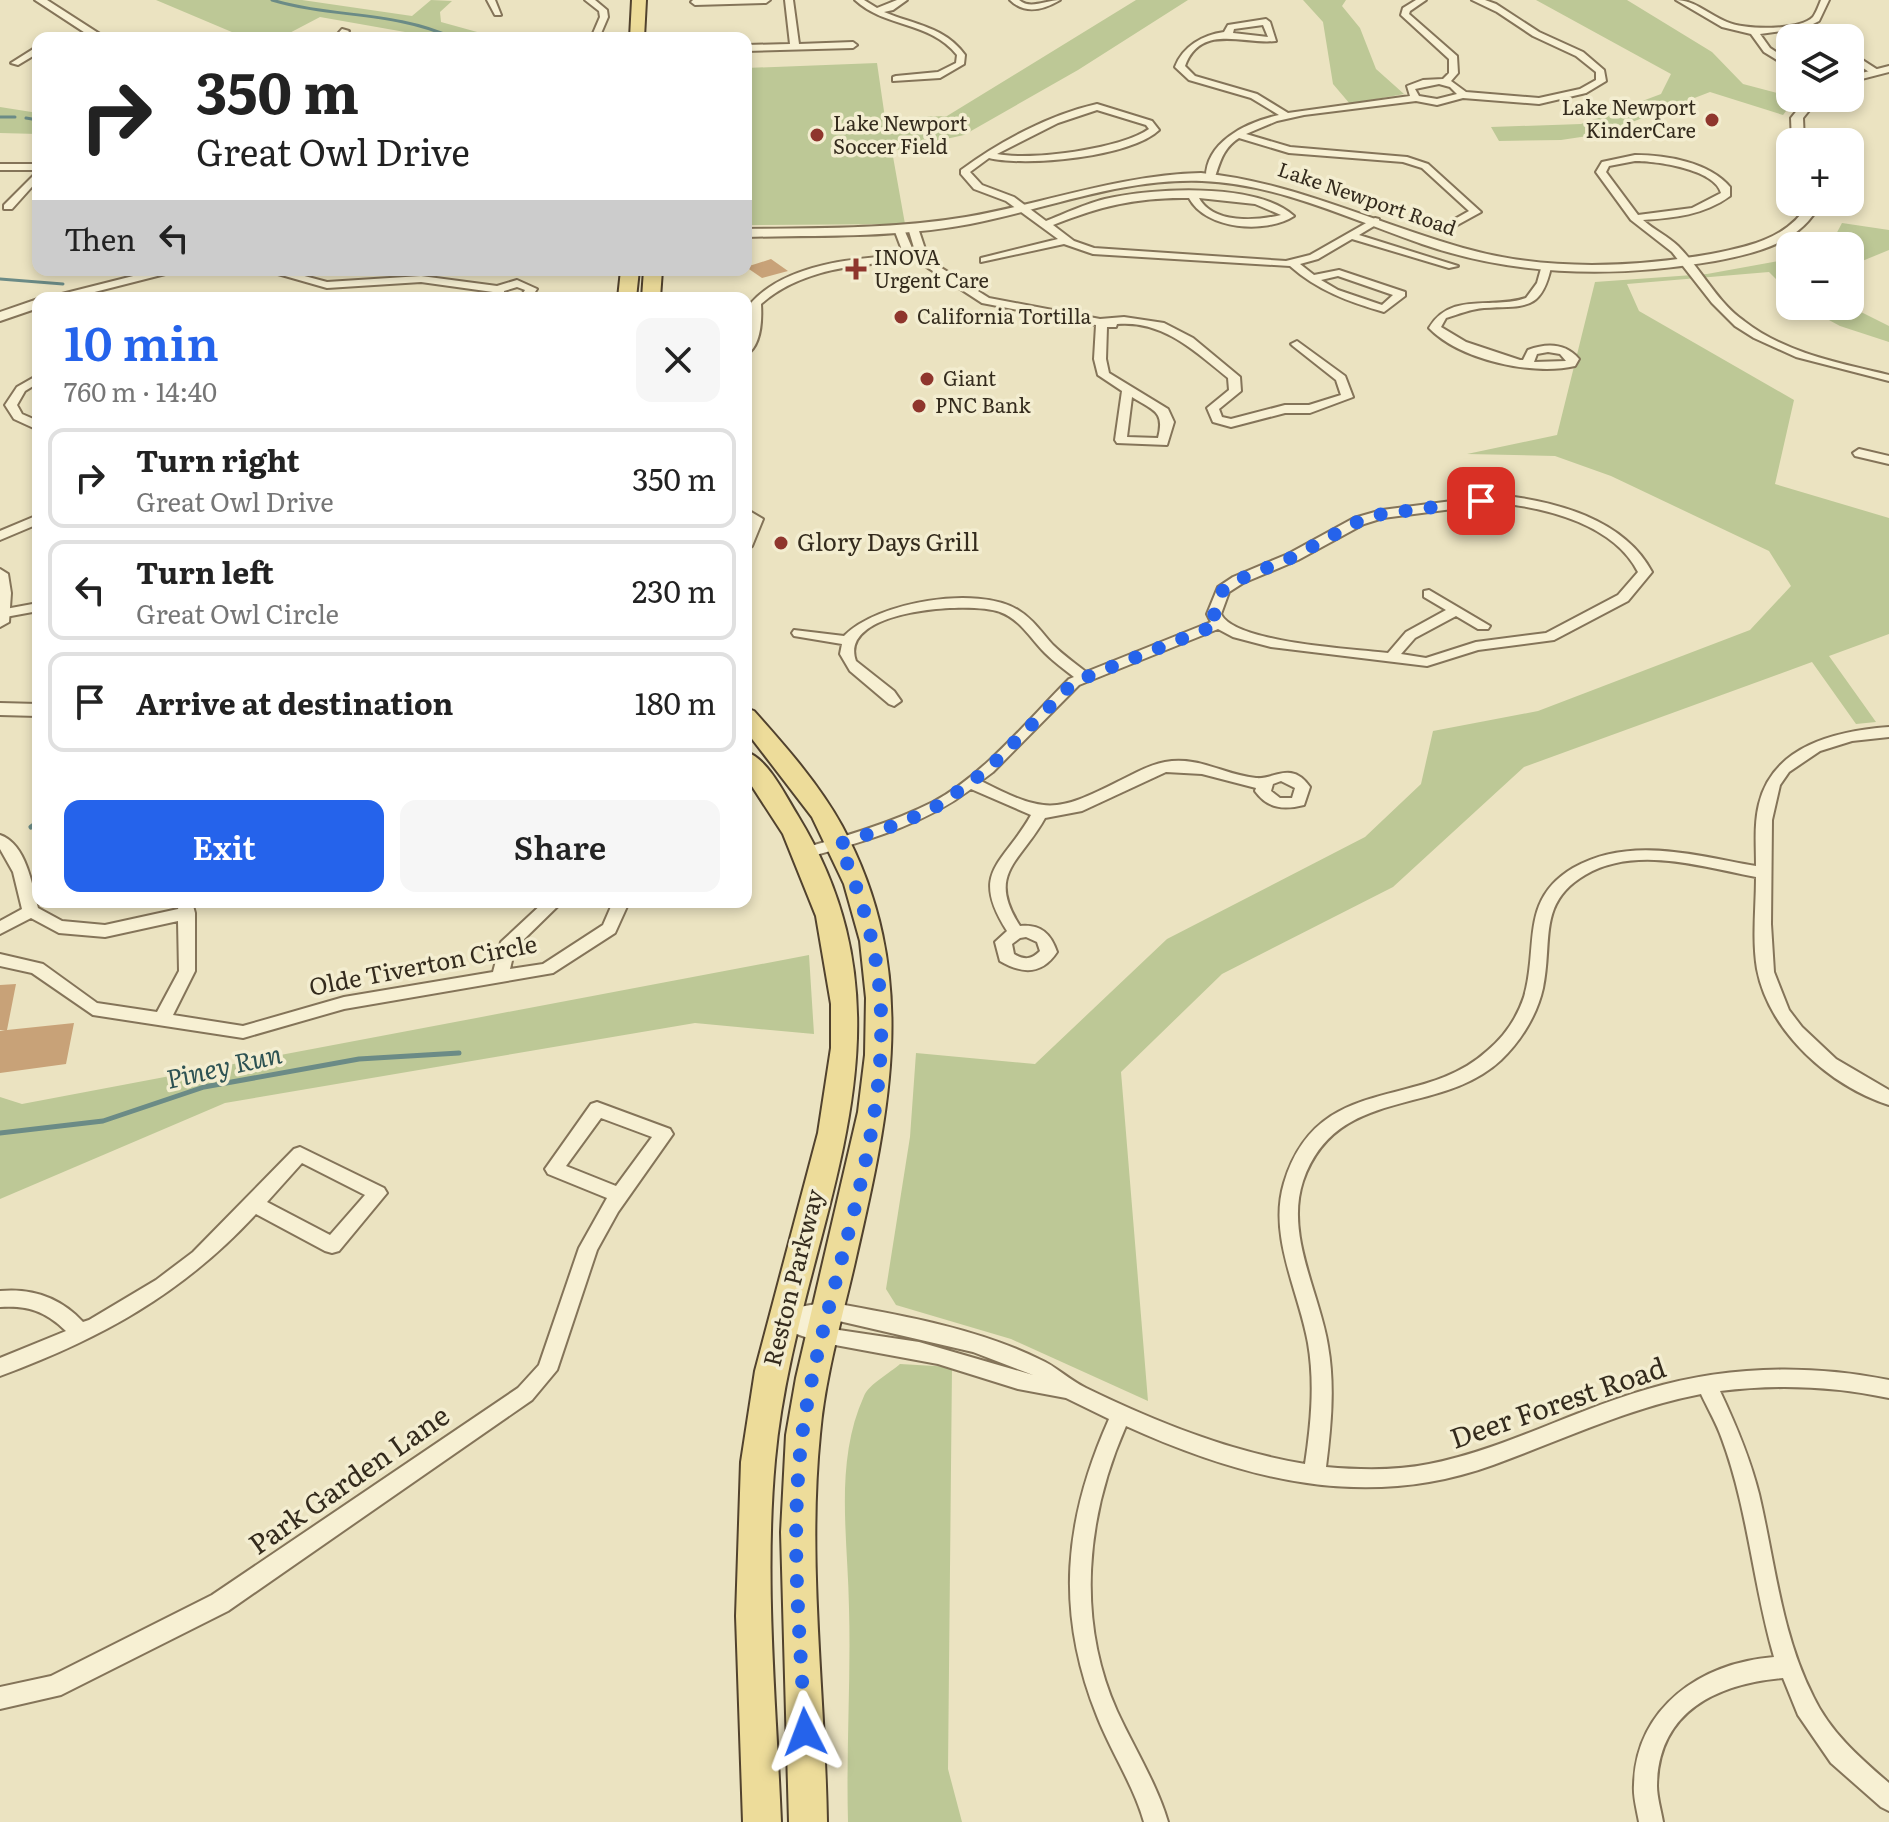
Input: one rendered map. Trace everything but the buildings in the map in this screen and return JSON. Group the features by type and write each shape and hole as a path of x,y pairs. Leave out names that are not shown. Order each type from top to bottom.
{"main road":[{"path":"637,32 639,0"},
{"name":"Reston Parkway","path":"752,723 791,770 839,844 858,889 875,954 881,1030 879,1078 870,1134 825,1323 803,1432 796,1533 808,1822"},
{"name":"Reston Parkway","path":"752,768 782,807 806,853 834,931 841,979 844,1042 840,1092 763,1412 752,1540 762,1822"}],"street":[{"path":"40,0 90,32"},
{"path":"491,0 498,13"},
{"path":"589,0 603,10 604,17 597,32"},
{"path":"695,2 766,0"},
{"path":"789,0 795,47"},
{"path":"859,0 873,12 949,37 961,55 960,64 950,71 896,79"},
{"path":"873,12 890,8 903,0"},
{"path":"1014,0 1022,7 1033,8 1056,0"},
{"path":"1422,0 1406,10 1405,15 1454,58 1453,73 1445,82"},
{"path":"1210,178 1214,160 1225,144 1238,135 1287,116 1416,98 1449,102 1463,95 1539,101 1583,91 1601,81 1601,72 1595,64 1521,26 1493,5 1476,0"},
{"path":"1680,0 1725,25 1754,32 1776,29"},
{"path":"1806,24 1816,19 1825,0"},
{"path":"1754,32 1767,50 1776,56"},
{"path":"1228,34 1190,51 1180,67 1192,78 1254,96 1287,116"},
{"path":"752,48 853,45"},
{"path":"15,63 32,53"},
{"path":"1864,65 1875,72"},
{"path":"1864,75 1889,69"},
{"path":"1416,98 1410,88 1415,85 1445,82 1458,88 1463,95"},
{"path":"987,155 1012,160 1090,151 1151,135 1154,130 1149,123 1115,110 1097,107 1076,111 987,155 964,172 969,180 1021,207 1067,240 1093,251 1292,262 1314,257 1375,221"},
{"path":"1238,135 1289,150 1394,156 1425,166 1476,212 1450,226"},
{"path":"1635,218 1704,207 1726,194 1725,187 1703,172 1656,156 1625,158 1605,164 1601,172 1635,218 1675,249 1722,308 1762,337 1813,359 1889,378"},
{"path":"0,167 32,167"},
{"name":"Lake Newport Road","path":"752,233 906,228 1021,207 1126,181 1210,178 1286,189 1461,252 1546,267 1623,268 1736,253 1773,241 1809,216"},
{"path":"8,207 32,181"},
{"path":"1047,224 1118,199 1193,196 1279,205 1289,216 1265,224 1220,218 1195,204 1193,196"},
{"path":"906,228 903,246 986,301 1119,327 1137,322 1175,329 1234,377 1235,391 1213,408 1217,419 1231,423 1285,409 1310,409 1347,397 1341,378 1297,344"},
{"path":"1352,236 1453,266"},
{"path":"985,260 1067,240"},
{"path":"752,336 756,325 754,306 768,292 848,263 919,257"},
{"path":"1292,262 1310,279 1320,288 1384,309 1401,294 1339,273 1310,279"},
{"path":"1528,364 1448,341 1435,328 1442,316 1474,306 1507,306 1533,299 1541,291 1546,267"},
{"path":"79,292 148,276"},
{"path":"288,276 327,285 359,285 412,276"},
{"path":"301,280 309,276"},
{"path":"354,276 359,285"},
{"path":"432,276 492,292"},
{"path":"504,292 524,284 532,289 530,292"},
{"path":"0,317 32,305"},
{"path":"1102,322 1100,359 1104,375 1164,412 1168,422 1163,442 1121,440 1127,392"},
{"path":"32,382 21,389 11,405 18,416 32,423"},
{"path":"1859,453 1889,460"},
{"path":"1520,500 1549,507 1602,531 1641,558 1645,572 1623,598 1549,637 1476,646 1427,662 1271,643 1238,634 1219,624 1214,614 1217,601 1223,590 1238,580 1293,557 1359,521 1382,514 1463,502 1520,500"},
{"path":"0,536 32,522"},
{"path":"0,574 1,614 32,608"},
{"path":"1429,594 1483,626"},
{"path":"894,701 879,684 852,665 847,657 848,641 859,627 880,617 951,602 980,601 1021,617 1048,648 1084,677"},
{"path":"1392,658 1406,637 1457,610"},
{"path":"806,853 917,817 972,783 1059,694 1084,677 1219,624"},
{"path":"799,633 848,641"},
{"path":"0,709 32,710"},
{"path":"1889,732 1836,740 1799,757 1785,769 1767,799 1764,873 1764,957 1774,998 1795,1029 1824,1059 1889,1098"},
{"path":"972,783 1024,811 1039,814 1076,809 1166,767 1194,768 1263,785 1281,776 1298,782 1303,787 1304,796 1299,801 1283,804 1266,797 1263,785"},
{"path":"1016,932 998,908 995,885 999,874 1031,834 1039,814"},
{"path":"0,840 5,843 19,873 31,911 59,927 105,931 187,908 187,971 163,1017"},
{"path":"1314,1476 1323,1417 1319,1349 1292,1238 1290,1210 1292,1186 1309,1147 1325,1130 1366,1105 1467,1074 1504,1046 1531,1004 1543,910 1553,892 1581,869 1598,862 1643,854 1681,857 1764,873"},
{"path":"500,978 507,946 548,908"},
{"name":"Olde Tiverton Circle","path":"0,960 37,968 93,1009 163,1017 202,1028 243,1032 344,1003 547,969 609,929 618,908"},
{"path":"0,928 31,911"},
{"name":"Park Garden Lane","path":"0,1698 53,1687 220,1603 525,1394 547,1370 588,1248 620,1195 664,1134 597,1109 554,1169 620,1195"},
{"path":"0,1367 79,1332 184,1271 300,1154 378,1193 332,1245 252,1203"},
{"path":"0,1299 15,1297 51,1305 79,1332"},
{"name":"Deer Forest Road","path":"785,1317 803,1331 825,1323 936,1354 1032,1387 1069,1389 1121,1415 1229,1456 1314,1476 1408,1478 1449,1472 1486,1461 1615,1408 1706,1384 1788,1377 1832,1379 1889,1389"},
{"path":"1706,1384 1732,1434 1785,1667 1818,1726 1849,1764 1889,1799"},
{"path":"1121,1415 1094,1475 1079,1551 1077,1593 1092,1673 1156,1822"},
{"path":"1651,1822 1644,1780 1651,1749 1672,1711 1713,1680 1736,1672 1785,1667"}],"green space":[{"path":"156,0 302,0 412,16 431,0 452,1 440,12 441,22 477,32 405,32 320,17 291,32 232,32"},
{"name":"Lake Newport Soccer Field","path":"1136,0 1188,0 1078,70 964,135 892,151 905,224 752,225 752,68 877,63 885,118 947,116"},
{"path":"1303,0 1346,0 1342,6 1360,28 1376,69 1404,94 1350,104 1333,84 1323,22"},
{"path":"1536,0 1627,0 1712,52 1743,84 1776,93 1776,112 1785,112 1783,115 1710,92 1601,134 1561,140 1499,141 1491,127 1581,124 1661,94 1671,74"},
{"path":"0,107 32,112 32,134 0,133"},
{"path":"1842,223 1889,230 1889,250 1864,260 1864,232 1837,232"},
{"path":"1776,262 1776,279 1769,272 1627,284 1639,311 1794,400 1775,484 1889,518 1889,634 1829,656 1876,722 1856,724 1812,662 1524,767 1393,887 1222,974 1121,1072 1148,1401 1011,1339 896,1305 886,1289 910,1137 916,1053 1035,1064 1167,939 1365,837 1421,784 1433,731 1538,711 1750,630 1791,586 1769,551 1611,476 1555,456 1467,454 1557,435 1595,282 1707,274"},
{"path":"1864,314 1889,326 1889,342 1829,320 1864,320"},
{"path":"809,955 814,1034 695,1023 225,1103 0,1199 0,1097 22,1104"},
{"path":"900,1364 952,1367 948,1769 962,1822 848,1822 849,1635 845,1500 849,1447 864,1396 875,1383"}],"waterway":[{"path":"272,0 409,23 438,32"},
{"path":"0,117 15,117"},
{"path":"26,118 32,119"},
{"path":"0,279 63,284"},
{"name":"Piney Run","path":"0,1133 103,1121 204,1087 359,1059 459,1053"}],"place":[{"name":"Lake Newport KinderCare","path":"1712,120"},
{"name":"Lake Newport Soccer Field","path":"817,135"},
{"name":"INOVA Urgent Care","path":"856,269"},
{"name":"California Tortilla","path":"901,317"},
{"name":"Giant","path":"927,379"},
{"name":"PNC Bank","path":"919,406"},
{"name":"Glory Days Grill","path":"781,543"}],"route":[{"path":"805,1732 796,1533 803,1432 822,1334 870,1134 879,1078 881,1030 875,954 858,889 839,844 917,817 972,783 1074,682 1094,671 1219,624 1214,614 1217,601 1223,590 1238,580 1293,557 1359,521 1382,514 1481,501"}]}
